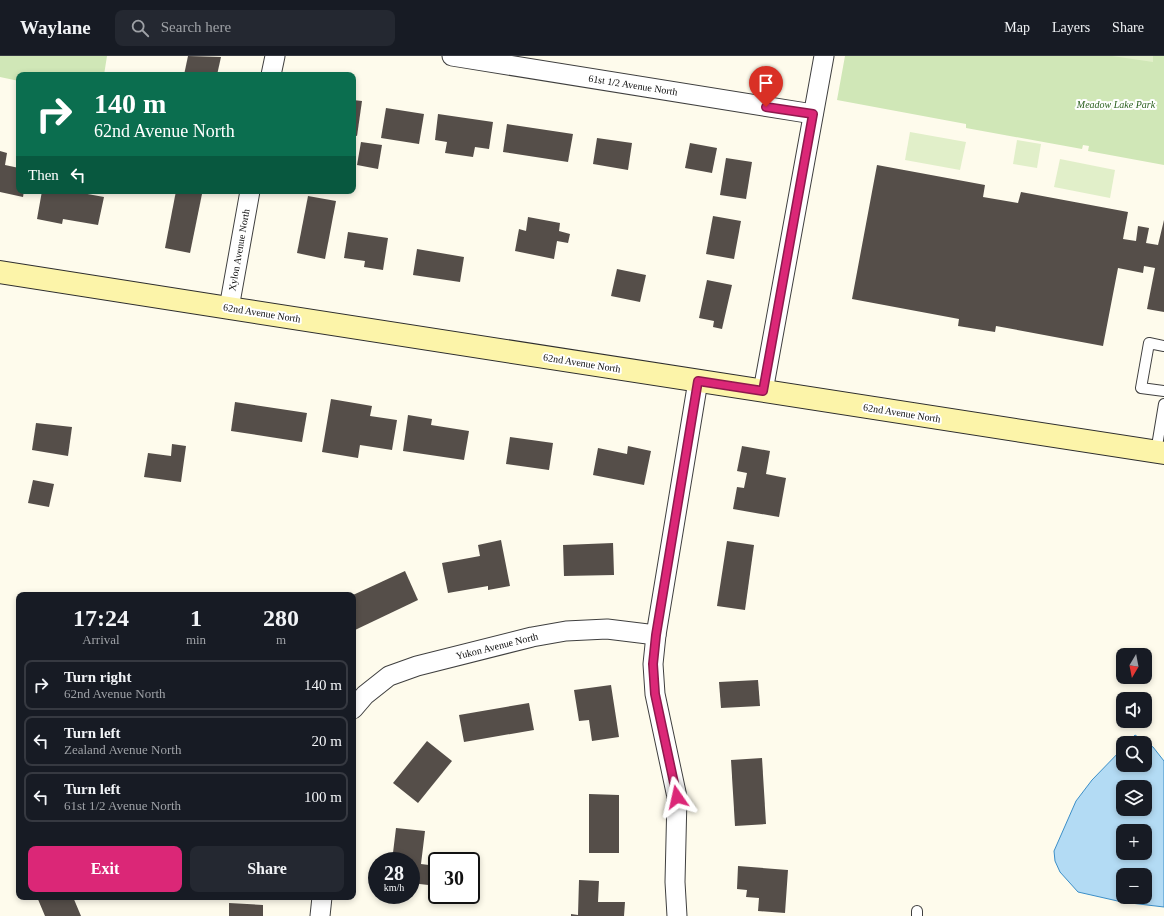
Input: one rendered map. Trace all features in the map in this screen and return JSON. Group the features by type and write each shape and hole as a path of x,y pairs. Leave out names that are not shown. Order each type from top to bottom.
{"street":[{"path":"271,72 274,56"},
{"name":"61st 1/2 Avenue North","path":"452,56 548,63 813,114"},
{"path":"763,391 824,56"},
{"name":"Xylon Avenue North","path":"229,308 249,194"},
{"name":"62nd Avenue North","path":"0,272 1160,453"},
{"path":"677,916 675,882 677,797 655,694 653,664 656,635 698,381"},
{"name":"Yukon Avenue North","path":"356,706 365,695 389,676 417,666 532,637 566,631 607,629 656,635"},
{"path":"320,916 322,900"}],"lane":[{"path":"1164,346 1149,343 1141,388 1164,391"},
{"path":"1160,453 1164,404"}],"green space":[{"path":"0,56 107,56 104,72 16,72 16,80 0,77"},
{"name":"Meadow Lake Park","path":"845,56 1164,56 1164,165 1088,151 1089,146 1083,145 1082,149 966,128 966,124 837,100"},
{"path":"1112,56 1153,56 1153,62"},
{"path":"910,132 966,142 960,170 905,160"},
{"path":"1017,140 1041,144 1037,168 1013,164"},
{"path":"1060,159 1115,170 1110,198 1054,187"}],"water":[{"path":"1152,746 1164,761 1164,907 1139,904 1152,904 1152,868 1116,868 1116,901 1078,892 1060,872 1055,861 1054,851 1076,801 1092,780 1116,755 1116,772 1152,772"}],"building":[{"path":"188,56 221,57 218,72 185,72"},
{"path":"356,100 362,101 356,136"},
{"path":"386,108 424,114 419,144 381,138"},
{"path":"438,114 493,122 489,149 475,147 473,157 445,153 447,142 435,140"},
{"path":"507,124 573,134 568,162 503,152"},
{"path":"597,138 632,143 628,170 593,164"},
{"path":"361,142 382,145 378,169 357,165"},
{"path":"690,143 717,148 712,173 685,168"},
{"path":"0,151 7,153 5,165 16,167 16,194 24,194 23,197 0,192"},
{"path":"726,158 752,162 746,199 720,195"},
{"path":"877,165 985,185 983,197 1018,203 1021,192 1128,212 1123,239 1136,241 1138,226 1149,228 1146,243 1158,245 1164,220 1164,312 1147,309 1155,268 1144,266 1143,273 1118,268 1103,346 996,326 995,332 958,326 959,319 852,299"},
{"path":"41,194 88,194 104,197 98,225 63,219 62,224 37,219"},
{"path":"175,194 202,194 190,253 165,248"},
{"path":"308,196 336,201 325,259 297,253"},
{"path":"713,216 741,221 734,259 706,254"},
{"path":"528,217 560,223 559,231 570,234 568,243 557,241 554,259 515,251 519,229 526,231"},
{"path":"348,232 388,238 383,270 364,267 365,261 344,258"},
{"path":"417,249 464,257 460,282 413,275"},
{"path":"617,269 646,275 640,302 611,296"},
{"path":"707,280 732,285 722,329 713,327 714,321 699,318"},
{"path":"331,399 372,406 370,416 397,420 392,450 360,445 358,458 322,452"},
{"path":"235,402 307,413 302,442 231,431"},
{"path":"408,415 432,419 431,425 469,431 464,460 403,451"},
{"path":"36,423 72,427 68,456 32,450"},
{"path":"510,437 553,443 549,470 506,464"},
{"path":"172,444 186,446 181,482 144,477 148,453 171,456"},
{"path":"628,446 651,451 644,485 593,475 598,448 627,454"},
{"path":"742,446 770,451 766,474 786,478 779,517 733,509 737,487 744,488 747,473 737,471"},
{"path":"33,480 54,484 49,507 28,503"},
{"path":"501,540 510,586 488,590 488,586 448,593 442,563 480,556 478,545"},
{"path":"727,541 754,545 745,610 717,606"},
{"path":"613,543 614,575 564,576 563,545"},
{"path":"405,571 418,600 356,630 356,594"},
{"path":"758,680 760,706 721,708 719,682"},
{"path":"611,685 619,737 592,741 589,720 579,721 574,690"},
{"path":"529,703 534,730 464,742 459,715"},
{"path":"427,741 452,761 418,803 393,783"},
{"path":"762,758 766,824 735,826 731,760"},
{"path":"589,794 619,795 619,853 589,853"},
{"path":"396,828 425,831 421,864 428,865 428,885 420,884 420,852 393,852"},
{"path":"738,866 788,870 785,913 758,911 759,898 746,897 747,890 737,889"},
{"path":"579,880 599,881 598,902 625,902 624,916 571,916 571,914 578,915"},
{"path":"38,900 74,900 81,916 45,916"},
{"path":"229,903 263,905 263,916 229,916"}],"route":[{"path":"677,797 655,694 653,664 656,635 698,381 763,391 813,114 766,107"}]}
